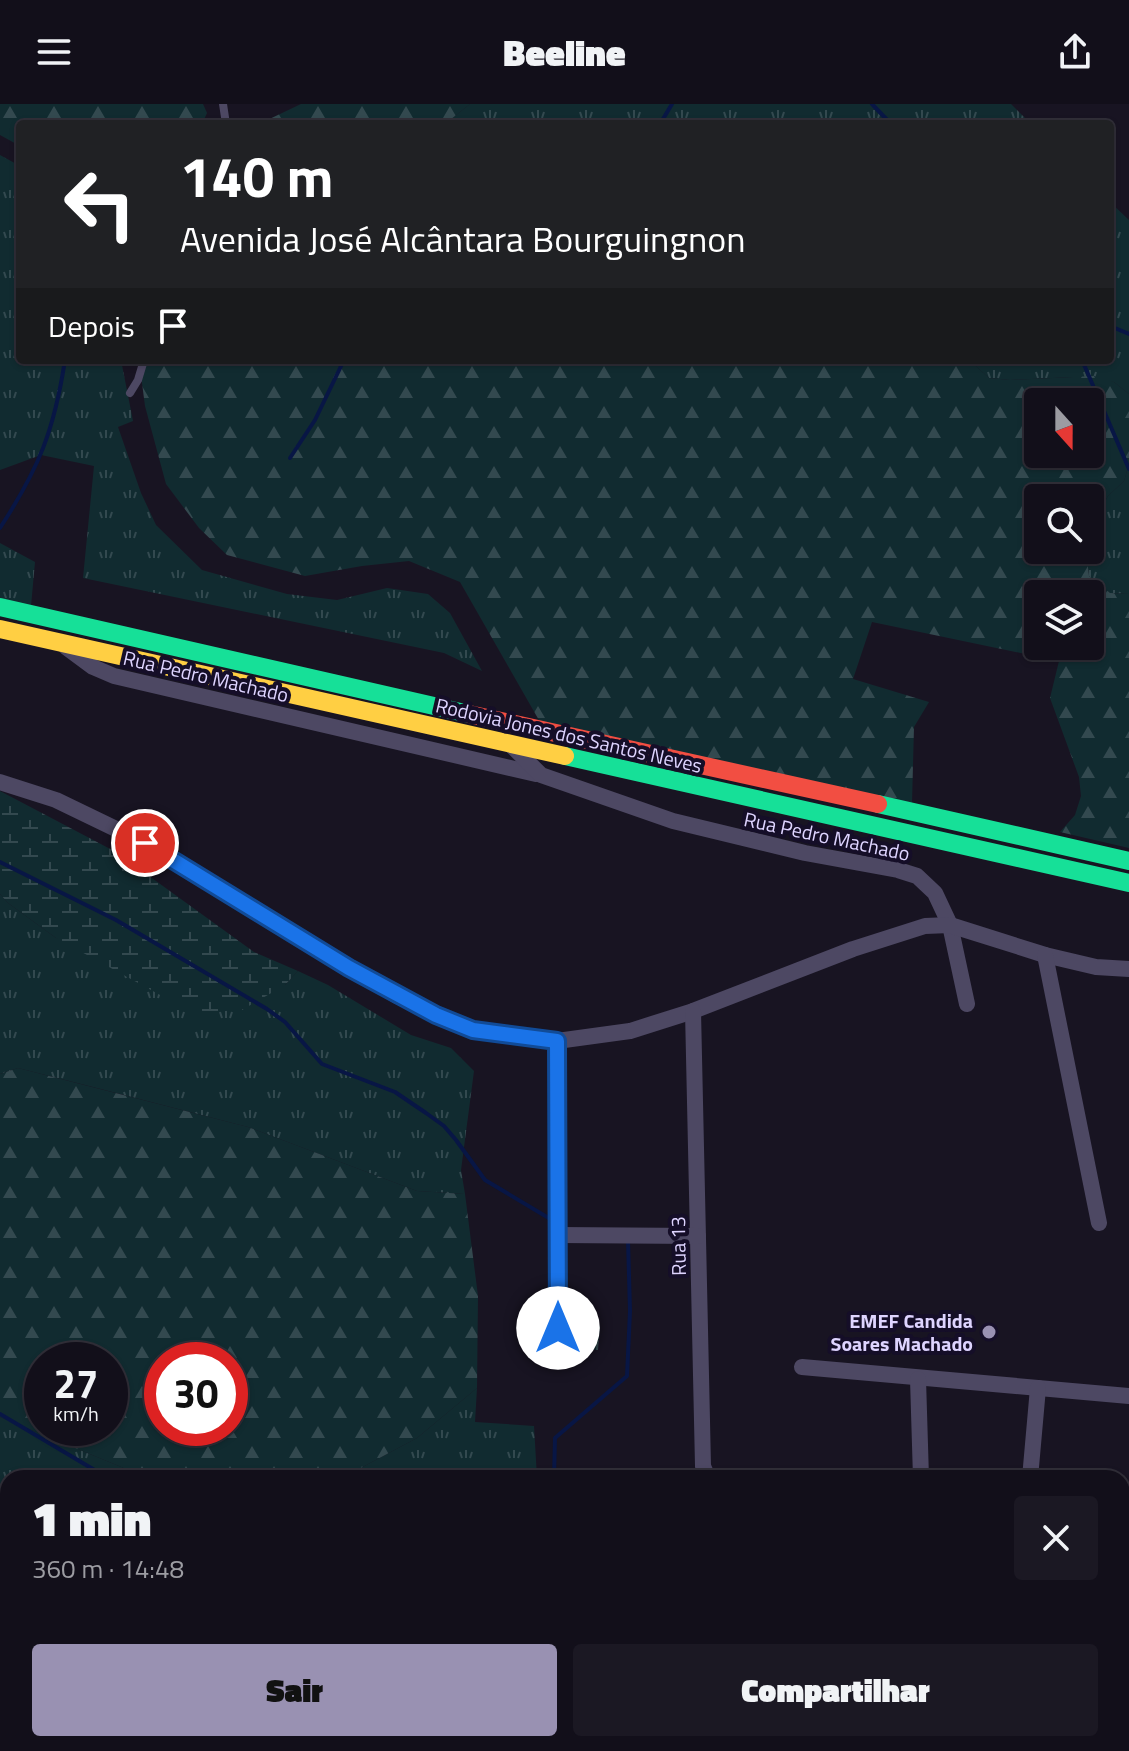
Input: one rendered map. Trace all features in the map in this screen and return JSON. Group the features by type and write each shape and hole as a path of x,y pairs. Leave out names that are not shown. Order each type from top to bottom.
{"main road":[{"name":"Rodovia Jones dos Santos Neves","path":"0,607 1129,861"},
{"name":"Rodovia Jones dos Santos Neves","path":"0,629 1129,883"}],"street":[{"name":"Rua Pedro Machado","path":"57,641 93,667 114,676 541,775 673,821 917,876 935,893 950,925 967,1004"},
{"name":"Rua Pedro Machado","path":"511,745 541,775"},
{"path":"0,782 56,800 145,843 349,968 436,1015 473,1030 557,1041 630,1031 693,1011 916,927 950,925 1045,955 1096,967 1129,969"},
{"path":"1045,955 1099,1223"},
{"name":"Rua 13","path":"693,1011 705,1470"},
{"path":"557,1041 558,1359"},
{"path":"558,1235 698,1236"},
{"path":"802,1367 1129,1396"},
{"path":"918,1379 921,1470"},
{"path":"1031,1470 1038,1388"}],"lane":[{"path":"130,393 143,364"}],"green space":[{"path":"0,104 203,104 207,113 204,120 16,120 16,144 0,135"},
{"path":"301,104 470,104 450,120 267,120"},
{"path":"470,104 1011,104 1027,120 450,120"},
{"path":"0,155 16,164 16,364 122,364 133,421 118,427 141,493 156,525 202,570 287,594 337,600 387,588 428,594 450,613 482,671 444,653 83,578 94,466 41,455 0,470"},
{"path":"1114,206 1129,220 1129,394 1114,382 1073,377 989,378 973,364 1114,364"},
{"path":"140,364 973,364 989,378 1094,376 1114,382 1129,394 1129,464 1124,481 1104,503 1104,484 1024,484 1024,564 1088,564 1089,576 1094,580 1024,580 1024,654 872,622 853,679 929,702 914,727 912,803 540,722 460,582 409,561 305,576 227,555 199,528 166,484 145,406"},
{"path":"1129,464 1129,594 1110,593 1104,588 1104,580 1094,580 1089,576 1088,564 1104,564 1104,503 1124,481"},
{"path":"0,543 35,562 31,606 0,598"},
{"path":"1104,588 1110,593 1129,594 1129,848 1060,832 1075,815 1081,796 1079,777 1050,698 1059,661 1054,660 1104,660"},
{"path":"0,791 116,852 254,952 298,971 285,985 242,1010 193,1013 56,938 0,894"},
{"path":"0,894 56,938 285,985 298,971 328,985 411,1035 451,1048 474,1071 461,1170 465,1194 417,1191 248,1127 93,1087 18,1068 0,1074"},
{"path":"18,1068 248,1127 417,1191 465,1194 478,1296 477,1388 417,1438 357,1470 129,1470 70,1446 128,1446 128,1342 24,1342 24,1427 0,1417 0,1074"},
{"path":"570,1325 600,1326 598,1350 570,1349"},
{"path":"477,1388 475,1422 534,1426 537,1470 357,1470 417,1438"},
{"path":"0,1417 24,1427 24,1446 70,1446 129,1470 0,1470"}],"waterway":[{"path":"662,120 672,104"},
{"path":"872,104 887,120"},
{"path":"1114,328 1129,334"},
{"path":"0,528 43,448 56,408 64,364"},
{"path":"290,458 315,420 342,364"},
{"path":"1084,364 1129,469"},
{"path":"0,862 116,920 267,1009 285,1022 322,1064 395,1092 444,1126 485,1180 552,1220"},
{"path":"554,1470 555,1438 627,1376 630,1311 628,1240"},
{"path":"0,1414 94,1470"}],"traffic: fast":[{"path":"0,607 469,714"},
{"path":"565,756 1129,883"},
{"path":"878,804 1129,861"}],"traffic: slow":[{"path":"0,629 565,756"}],"traffic: jam":[{"path":"469,714 878,804"}],"place":[{"name":"EMEF Candida Soares Machado","path":"989,1332"}],"route":[{"path":"145,843 349,968 436,1015 473,1030 557,1041 558,1328"}]}
